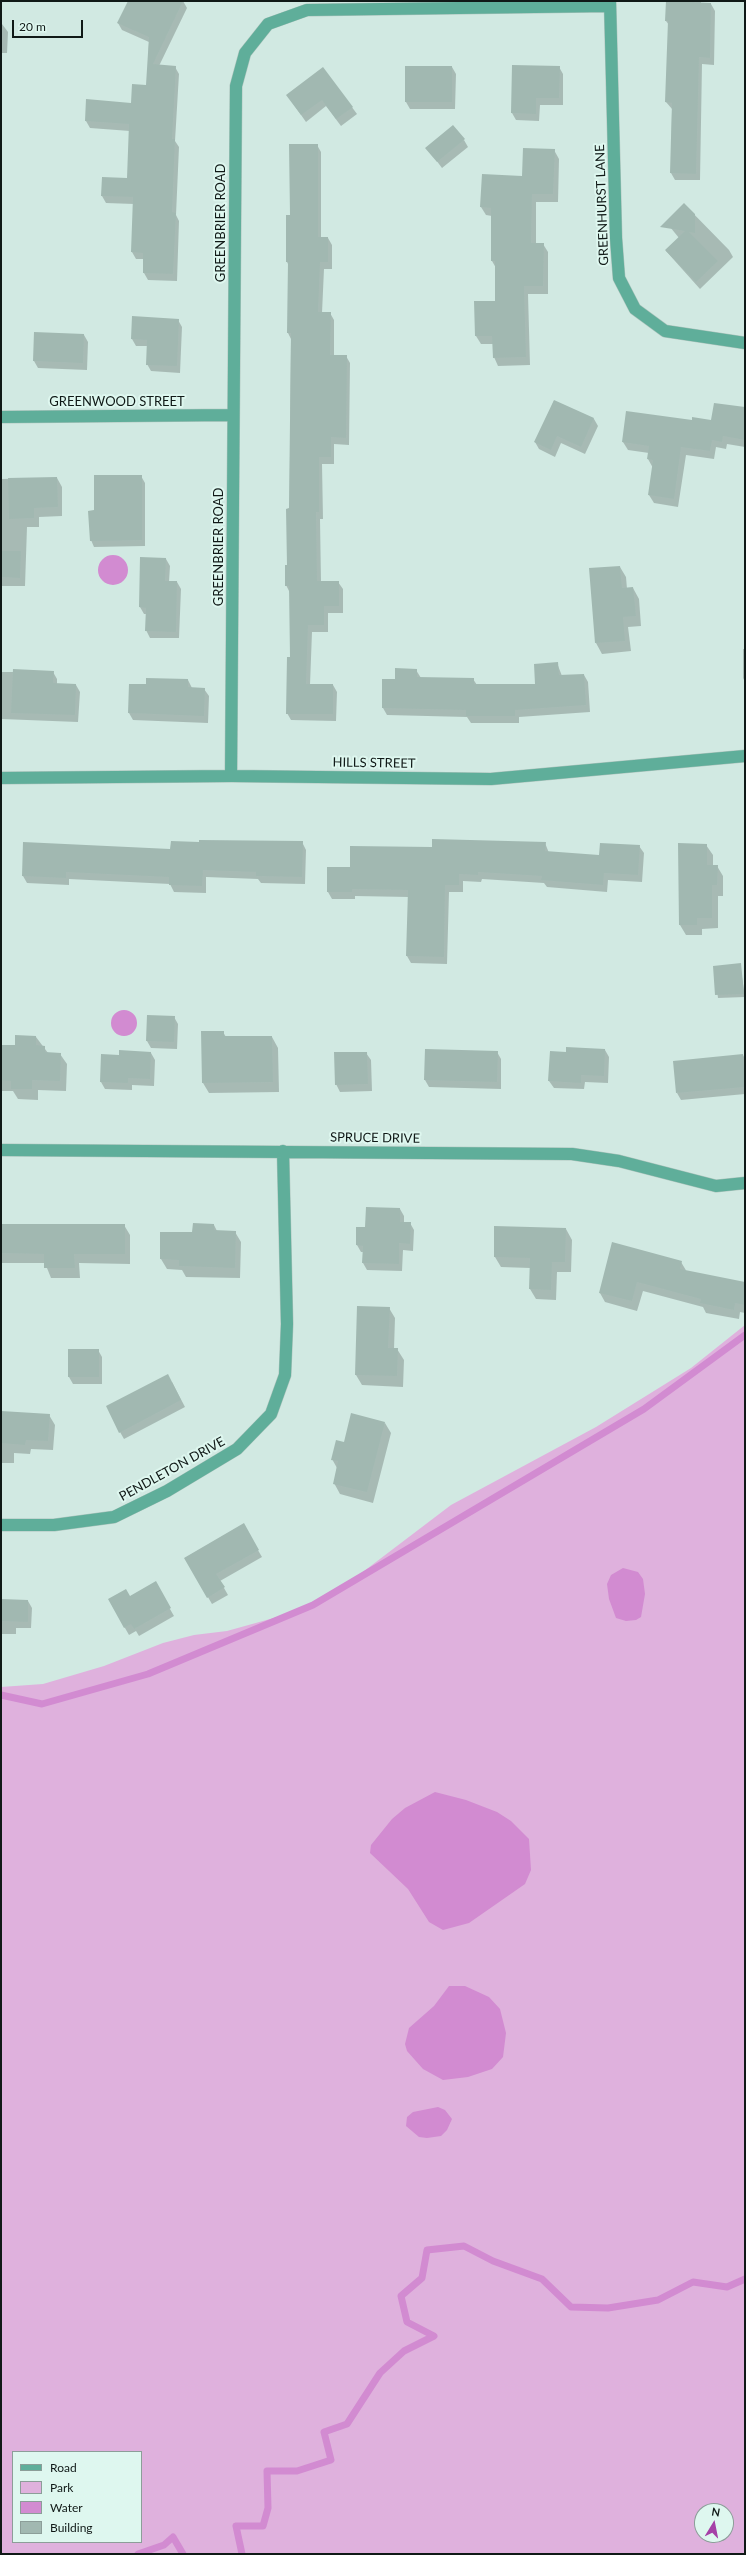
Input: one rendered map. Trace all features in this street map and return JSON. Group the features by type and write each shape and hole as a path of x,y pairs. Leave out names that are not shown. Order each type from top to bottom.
{"street":[{"name":"GREENHURST LANE","path":"610,4 616,238 619,278 635,309 665,331 745,343"},
{"name":"GREENBRIER ROAD","path":"231,776 236,86 245,53 268,24 307,10 610,4"},
{"name":"GREENWOOD STREET","path":"1,417 233,415"},
{"name":"HILLS STREET","path":"1,778 231,776 491,779 745,756"},
{"name":"SPRUCE DRIVE","path":"1,1150 572,1154 619,1161 716,1186 745,1183"},
{"name":"PENDLETON DRIVE","path":"1,1525 54,1525 114,1517 168,1491 237,1449 271,1414 285,1375 287,1339 283,1151"}],"green space":[{"path":"745,1325 745,2554 1,2554 1,1687 43,1684 104,1666 163,1643 194,1635 227,1631 288,1614 317,1602 347,1584 451,1505 596,1427 691,1368"}],"water":[{"path":"113,555 124,559 128,570 124,581 113,585 102,581 98,570 102,559"},
{"path":"124,1010 133,1014 137,1023 133,1032 124,1036 115,1032 111,1023 115,1014"},
{"path":"623,1568 638,1572 643,1579 645,1594 641,1617 636,1620 626,1621 616,1618 609,1599 607,1584 611,1575"},
{"path":"435,1792 466,1800 497,1812 511,1821 529,1839 531,1870 525,1884 469,1923 443,1930 429,1922 408,1889 370,1853 371,1845 392,1819 405,1808"},
{"path":"449,1986 465,1986 489,1997 500,2009 506,2033 503,2057 492,2069 468,2077 443,2080 423,2069 407,2051 405,2044 409,2028 434,2006"},
{"path":"438,2107 445,2110 452,2119 447,2130 441,2136 427,2138 419,2137 406,2126 407,2117 413,2112"}],"building":[{"path":"128,1 183,1 153,64 176,66 172,139 175,139 172,212 176,213 173,274 143,273 143,253 131,252 133,197 101,196 102,177 127,178 129,124 85,121 86,99 131,103 132,84 146,85 149,37 117,23"},
{"path":"666,1 711,3 710,58 699,57 696,174 670,173 672,103 665,102 668,21 665,21"},
{"path":"512,65 560,66 559,98 536,98 536,114 511,113"},
{"path":"405,66 452,66 452,102 405,102"},
{"path":"323,67 353,107 336,119 322,100 301,115 286,95"},
{"path":"453,125 465,139 437,162 425,148"},
{"path":"289,144 318,144 318,237 328,237 328,262 320,262 318,312 331,312 330,355 347,355 346,438 331,437 331,457 319,457 319,512 316,512 317,581 339,581 339,606 324,606 324,625 308,625 306,684 333,684 333,714 286,714 287,657 290,657 289,586 285,586 285,565 287,565 286,509 289,508 291,333 287,333 288,262 286,262 286,215 290,215"},
{"path":"523,148 555,149 553,194 532,194 531,243 544,243 543,286 524,286 526,357 493,358 492,336 475,336 474,301 495,301 495,261 491,261 491,208 480,207 482,174 522,176"},
{"path":"684,203 695,214 695,233 689,232 718,261 696,282 665,250 685,231 660,227"},
{"path":"132,316 179,319 177,366 146,365 147,340 131,339"},
{"path":"34,332 84,334 83,363 33,361"},
{"path":"554,400 594,418 581,447 557,436 551,450 534,442"},
{"path":"714,403 745,407 745,440 723,436 722,442 712,440 710,451 681,447 674,499 648,495 653,460 647,459 649,446 622,442 626,411 692,420 692,417 711,420"},
{"path":"94,475 142,475 142,540 90,541 88,511 94,510"},
{"path":"57,477 58,507 34,508 34,518 9,519 8,478"},
{"path":"1,551 21,551 20,578 1,577"},
{"path":"140,557 166,558 165,581 177,581 176,632 145,631 146,608 139,607"},
{"path":"620,566 622,588 633,587 636,616 623,617 625,641 595,643 589,568"},
{"path":"558,662 559,675 584,674 586,705 515,710 515,716 466,716 466,710 382,708 382,679 395,679 395,668 417,669 417,677 474,678 474,684 535,684 534,664"},
{"path":"13,669 54,671 53,683 76,684 75,715 11,713"},
{"path":"146,678 188,679 188,687 205,688 204,716 128,713 129,684 146,684"},
{"path":"432,839 546,842 545,851 599,855 600,843 640,845 638,875 604,873 603,885 541,880 542,876 478,872 478,875 459,874 459,885 445,885 444,957 406,956 408,890 352,889 352,892 327,892 327,867 350,867 350,846 432,847"},
{"path":"199,840 303,841 302,877 256,876 256,872 203,870 202,886 169,885 169,877 66,872 66,878 22,876 23,842 170,849 171,841 199,842"},
{"path":"678,843 707,844 707,865 718,865 717,885 712,885 712,918 697,918 697,925 679,925"},
{"path":"741,963 744,994 715,995 713,966"},
{"path":"147,1015 175,1016 174,1042 146,1041"},
{"path":"201,1031 224,1031 224,1036 272,1036 273,1082 202,1083"},
{"path":"15,1035 36,1036 36,1045 45,1046 45,1052 61,1053 60,1081 32,1080 32,1089 11,1089 11,1081 1,1080 1,1045 15,1045"},
{"path":"566,1047 605,1049 604,1076 581,1075 581,1083 548,1081 550,1051 566,1052"},
{"path":"425,1049 498,1051 497,1082 424,1080"},
{"path":"119,1050 151,1052 150,1079 128,1078 128,1083 100,1082 101,1054 119,1055"},
{"path":"334,1052 367,1052 368,1084 335,1085"},
{"path":"743,1054 745,1087 676,1093 673,1061"},
{"path":"366,1207 400,1208 400,1222 411,1222 410,1244 399,1243 399,1264 362,1263 363,1246 356,1245 356,1227 365,1227"},
{"path":"193,1223 214,1224 214,1230 236,1231 235,1268 179,1266 179,1260 160,1259 160,1232 192,1232"},
{"path":"1,1224 125,1224 125,1254 74,1254 75,1268 44,1268 44,1254 1,1253"},
{"path":"494,1226 566,1228 565,1262 552,1262 551,1290 529,1289 530,1258 494,1257"},
{"path":"612,1242 682,1261 680,1269 745,1282 745,1305 735,1303 734,1310 700,1303 701,1299 637,1282 632,1301 599,1293"},
{"path":"357,1306 390,1307 388,1348 398,1348 397,1376 355,1375"},
{"path":"68,1349 99,1349 99,1377 68,1377"},
{"path":"168,1374 181,1400 119,1433 106,1406"},
{"path":"1,1411 50,1414 48,1441 26,1440 25,1445 1,1443"},
{"path":"351,1413 385,1422 367,1492 333,1484 338,1461 331,1460 336,1440 344,1442"},
{"path":"244,1523 259,1550 216,1574 225,1587 207,1598 184,1558"},
{"path":"156,1581 171,1608 134,1629 131,1624 124,1628 108,1599 126,1589 130,1596"},
{"path":"1,1599 28,1600 28,1622 1,1621"}],"waterway":[{"path":"1,1695 42,1704 148,1674 313,1605 644,1409 745,1335"},
{"path":"242,2554 236,2526 263,2526 268,2508 267,2471 297,2471 331,2460 324,2432 347,2424 380,2373 404,2351 434,2336 407,2322 401,2296 422,2278 427,2250 464,2246 493,2261 542,2279 571,2307 608,2308 658,2300 693,2282 727,2287 745,2279"},
{"path":"138,2554 164,2545 173,2537 183,2554"}]}
